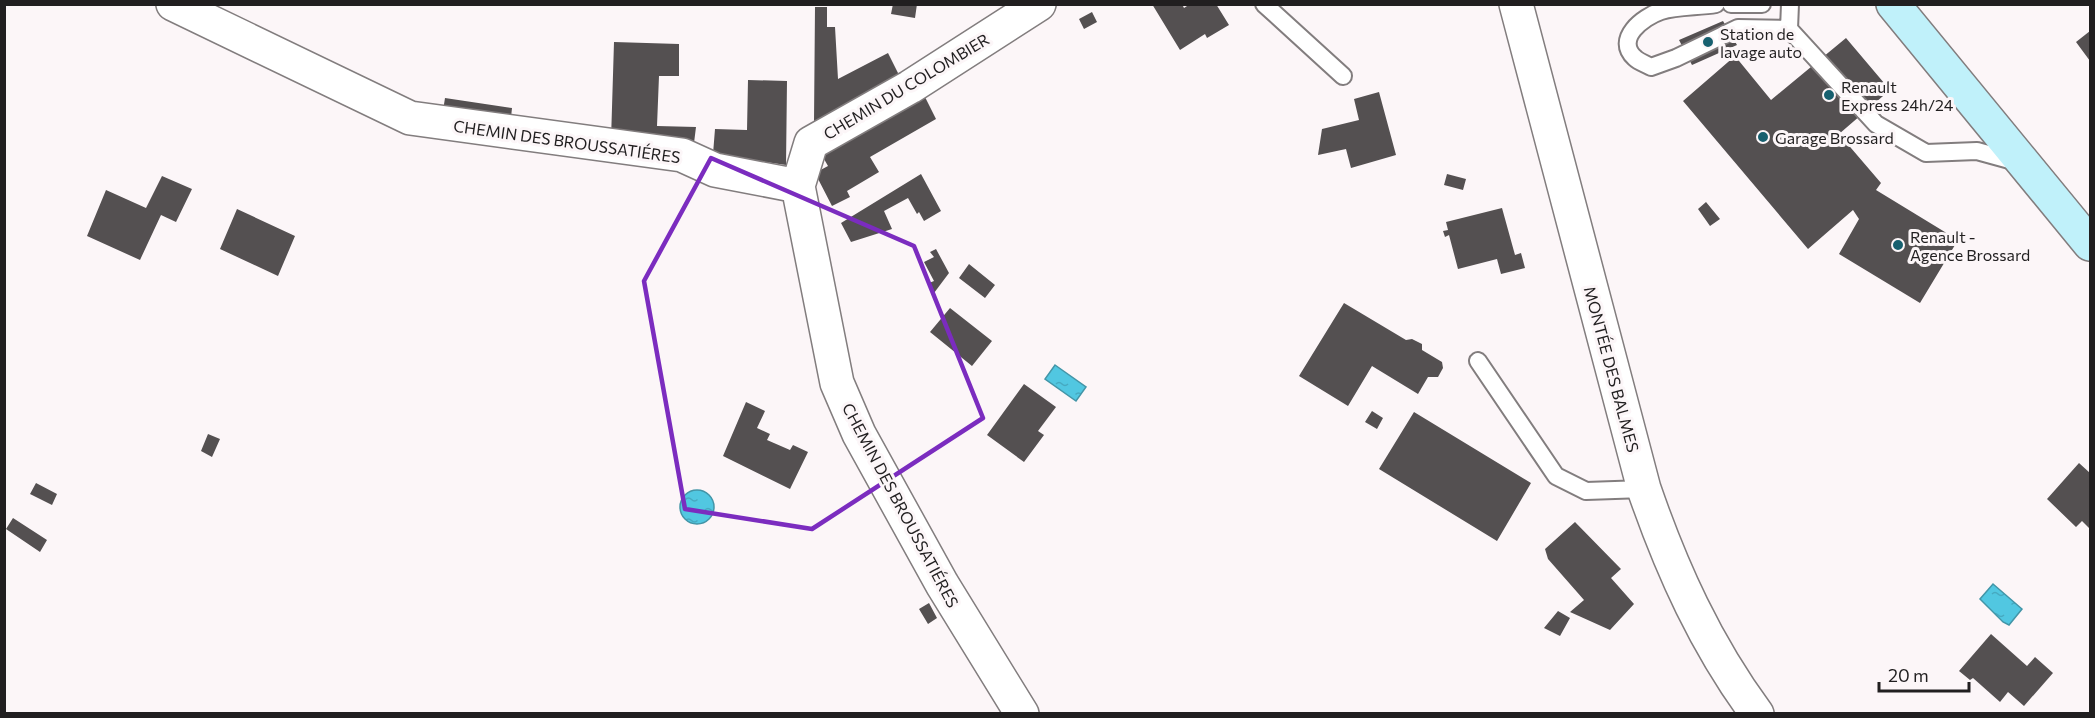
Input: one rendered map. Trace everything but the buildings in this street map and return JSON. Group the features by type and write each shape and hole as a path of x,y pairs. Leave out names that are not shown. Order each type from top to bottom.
{"main road":[{"path":"1893,4 2091,244"}],"street":[{"name":"CHEMIN DES BROUSSATIÉRES","path":"173,4 410,118 682,155 715,170 798,186 837,383 859,434 942,584 1021,713"},
{"name":"CHEMIN DU COLOMBIER","path":"798,186 811,143 910,87 1039,4"},
{"name":"MONTÉE DES BALMES","path":"1516,4 1644,489 1667,555 1701,627 1757,714"}],"lane":[{"path":"1264,4 1343,76"},
{"path":"1716,4 1660,11 1638,24 1630,32 1627,43 1634,57 1651,67 1676,58 1738,28 1789,29"},
{"path":"1731,4 1762,4"},
{"path":"1790,4 1789,29 1876,124 1926,153 1977,151 2025,165"},
{"path":"1478,361 1556,476 1586,491 1644,489"}],"highlighted area":[{"path":"711,158 914,246 983,418 812,529 685,509 644,281"}],"water":[{"path":"1055,365 1086,387 1076,401 1045,379"},
{"path":"697,490 709,495 714,507 709,519 697,524 685,519 680,507 685,495"},
{"path":"1993,584 2022,609 2009,625 1980,599"}],"place":[{"name":"Station de lavage auto","path":"1708,42"},
{"name":"Renault Express 24h/24","path":"1829,95"},
{"name":"Garage Brossard","path":"1763,137"},
{"name":"Renault - Agence Brossard","path":"1898,245"}]}
